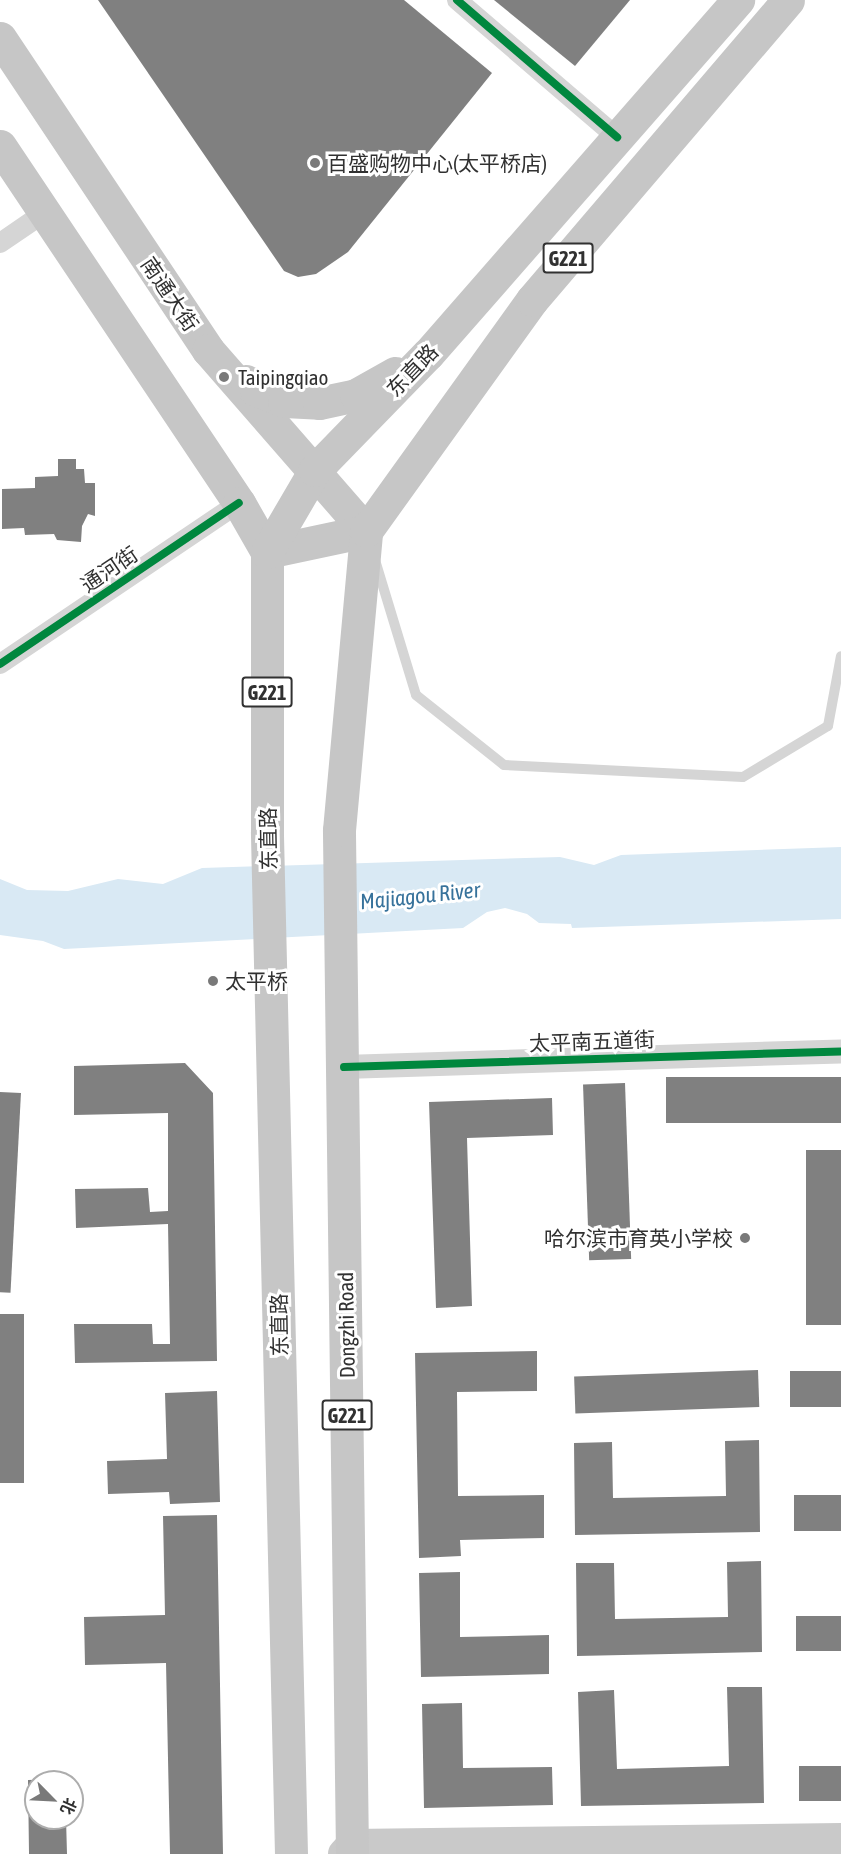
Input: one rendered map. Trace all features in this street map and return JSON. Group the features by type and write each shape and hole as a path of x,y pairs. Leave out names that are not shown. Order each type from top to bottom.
{"highway":[{"name":"东直路","path":"291,1854 267,832 267,552 315,470 428,354 738,0"},
{"name":"G221","path":"366,531 532,300 788,0"},
{"name":"南通大街","path":"0,38 208,350 366,531"},
{"path":"0,146 239,503 267,552 366,531"},
{"path":"208,350 256,390 284,401 319,403 356,395 428,354"},
{"name":"Dongzhi Road","path":"349,1851 344,1067 339,830 366,531"}],"main road":[{"path":"349,1851 841,1839"}],"street":[{"path":"457,0 617,136"},
{"path":"0,243 44,213"},
{"name":"通河街","path":"0,664 239,503"},
{"name":"太平南五道街","path":"344,1067 841,1052"}],"lane":[{"path":"366,531 416,695 504,765 743,777 828,726 841,656"}],"water":[{"name":"Majiagou River","path":"841,847 841,919 572,928 571,924 539,923 527,914 505,908 487,912 463,928 64,949 43,941 0,935 0,879 27,890 68,891 118,879 163,884 202,868 560,857 594,865 621,855"}],"building":[{"name":"百盛购物中心(太平桥店)","path":"98,0 404,0 492,73 348,252 316,274 298,277 284,271"},
{"path":"494,0 630,0 575,66"},
{"path":"58,459 76,459 76,469 84,469 85,483 95,483 95,516 88,514 82,526 81,542 57,540 54,534 25,535 24,528 2,529 2,489 35,488 35,477 58,476"},
{"path":"185,1063 213,1093 217,1361 75,1363 74,1324 152,1324 153,1344 170,1344 168,1224 76,1228 75,1189 148,1188 150,1212 168,1211 168,1113 74,1115 74,1066"},
{"path":"666,1077 841,1077 841,1123 666,1123"},
{"path":"625,1083 631,1259 589,1260 583,1084"},
{"path":"0,1092 21,1093 11,1293 0,1292"},
{"path":"552,1098 553,1135 467,1138 472,1306 436,1308 429,1102"},
{"path":"806,1150 841,1150 841,1325 806,1325"},
{"path":"0,1314 24,1314 24,1483 0,1483"},
{"path":"537,1351 537,1391 457,1392 458,1496 544,1495 544,1538 460,1540 461,1556 419,1558 415,1353"},
{"path":"758,1370 759,1407 575,1413 574,1376"},
{"path":"790,1371 841,1371 841,1407 790,1407"},
{"path":"217,1391 220,1502 170,1504 169,1492 108,1494 107,1461 167,1459 165,1393"},
{"path":"759,1440 760,1532 575,1535 574,1443 612,1442 613,1498 726,1496 725,1441"},
{"path":"794,1495 841,1495 841,1531 794,1531"},
{"path":"217,1515 223,1854 170,1854 166,1663 85,1665 84,1617 165,1615 163,1516"},
{"path":"761,1561 762,1652 577,1656 576,1563 614,1563 615,1619 728,1617 727,1562"},
{"path":"460,1572 460,1637 549,1635 549,1674 421,1677 419,1573"},
{"path":"796,1616 841,1616 841,1651 796,1651"},
{"path":"727,1687 762,1687 764,1803 581,1806 578,1692 614,1690 617,1769 729,1766"},
{"path":"462,1703 463,1768 552,1767 553,1805 424,1808 422,1704"},
{"path":"799,1766 841,1766 841,1801 799,1801"},
{"path":"29,1830 66,1830 67,1854 29,1854"}],"cycle path":[{"path":"457,0 617,137"},
{"path":"0,664 239,503"},
{"path":"344,1067 841,1051"}],"place":[{"name":"百盛购物中心(太平桥店)","path":"315,163"},
{"name":"Taipingqiao","path":"224,377"},
{"name":"太平桥","path":"213,981"},
{"name":"哈尔滨市育英小学校","path":"745,1238"}]}
